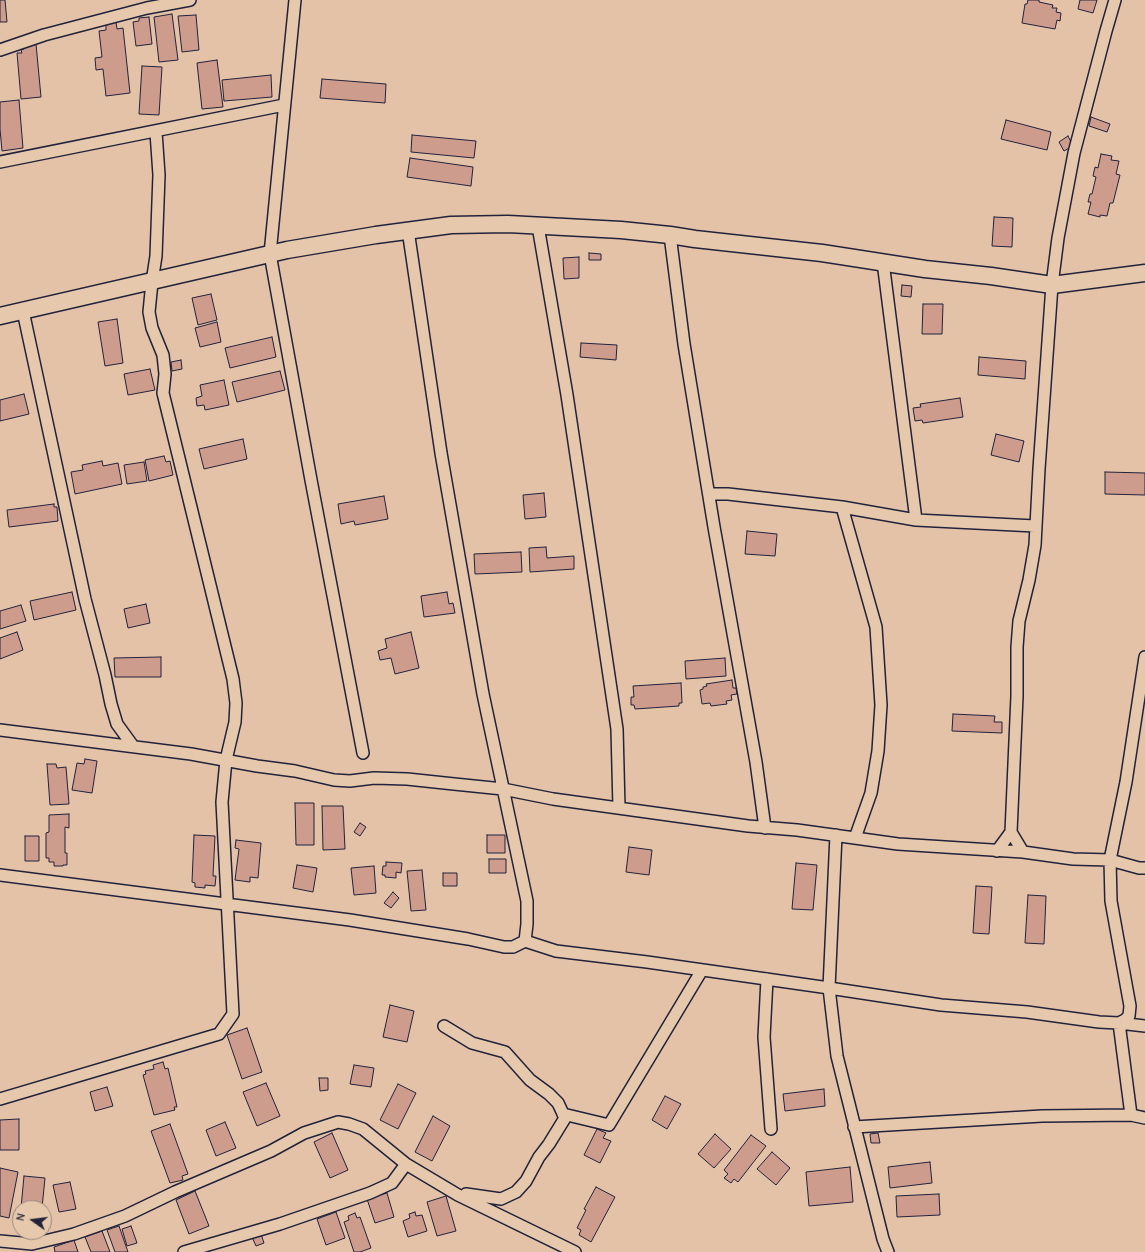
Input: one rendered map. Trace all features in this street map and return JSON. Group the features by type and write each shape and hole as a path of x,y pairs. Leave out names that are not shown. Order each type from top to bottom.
{"street":[{"path":"0,50 51,33 148,8 190,0"},
{"path":"295,0 270,254 363,753"},
{"path":"1022,852 1011,832 1017,696 1017,647 1019,621 1035,545 1052,285 1058,238 1074,153 1115,0"},
{"path":"0,162 156,132 284,105"},
{"path":"0,1099 219,1034 233,1014 222,802 226,760 235,722 236,703 233,679 163,393 165,374 164,364 152,328 149,312 156,256 158,176 156,132"},
{"path":"0,316 270,254 376,235 450,225 508,224 670,234 694,239 822,253 925,269 991,276 1052,285 1145,273"},
{"path":"538,226 567,395 617,729 619,808"},
{"path":"408,230 441,453 484,694 526,901 527,924 525,941"},
{"path":"670,234 684,344 755,755 765,828"},
{"path":"883,262 916,520"},
{"path":"22,311 85,599 111,704 117,724 133,746"},
{"path":"709,494 728,494 842,507 916,520 1036,526"},
{"path":"842,507 876,627 881,705 878,751 871,793 855,838"},
{"path":"1119,1023 1129,1016 1130,1006 1111,901 1110,860 1126,782 1145,657"},
{"path":"0,730 191,754 295,771 334,780 350,781 374,778 407,779 504,789 554,799 765,828 836,835 898,844 1022,852 1073,859 1110,860 1139,868 1145,868"},
{"path":"997,851 1011,832"},
{"path":"836,835 829,988 837,1056 854,1127 888,1252"},
{"path":"0,875 350,920 504,947 513,947 525,941 556,951 767,979 941,1005 1027,1012 1099,1022 1145,1026"},
{"path":"563,1114 609,1124 702,970"},
{"path":"767,979 764,1037 771,1129"},
{"path":"1119,1023 1131,1115"},
{"path":"444,1026 472,1043 504,1052 530,1080 549,1094 558,1103 564,1118 549,1144 539,1157 526,1181 516,1192 501,1199 453,1192"},
{"path":"854,1127 1042,1116 1131,1115 1145,1118"},
{"path":"0,1241 32,1244 74,1234 118,1218 272,1151 304,1132 338,1122 350,1124 363,1129 406,1164 453,1192 575,1252"},
{"path":"184,1252 280,1224 370,1193 392,1183 406,1164"}],"building":[{"path":"0,0 5,0 7,22 0,22"},
{"path":"1028,0 1039,0 1039,2 1053,5 1052,8 1057,8 1056,12 1061,13 1060,21 1057,20 1055,29 1022,23 1025,4 1027,4"},
{"path":"1080,0 1097,0 1093,13 1078,9"},
{"path":"172,14 178,60 159,62 154,17"},
{"path":"196,15 199,50 182,52 178,16"},
{"path":"149,17 152,44 136,46 133,22 139,21 139,18"},
{"path":"116,22 117,29 123,28 130,93 106,96 103,69 96,70 95,58 102,57 99,31 106,30 106,24"},
{"path":"36,44 41,97 21,99 17,53 22,53 21,50 27,47 27,45"},
{"path":"217,60 223,107 202,109 197,63"},
{"path":"142,66 162,67 159,115 139,114"},
{"path":"271,75 272,97 224,101 222,80"},
{"path":"322,79 386,84 385,103 320,98"},
{"path":"19,100 23,148 2,151 0,102"},
{"path":"1091,117 1110,124 1107,132 1089,126"},
{"path":"1006,120 1051,132 1047,150 1001,139"},
{"path":"412,135 476,141 474,158 411,152"},
{"path":"1068,136 1073,146 1064,151 1059,142"},
{"path":"1101,154 1112,156 1111,160 1119,161 1116,174 1120,175 1113,203 1110,203 1107,216 1100,215 1100,217 1088,214 1091,202 1088,202 1090,194 1092,194 1096,177 1093,176 1095,167 1098,168"},
{"path":"410,158 473,167 471,186 407,177"},
{"path":"994,217 1013,218 1012,247 992,246"},
{"path":"589,253 601,254 601,260 589,260"},
{"path":"579,257 579,278 564,279 563,258"},
{"path":"902,285 912,286 911,297 901,296"},
{"path":"211,294 217,320 198,325 192,298"},
{"path":"923,304 943,304 942,334 922,334"},
{"path":"117,319 123,363 105,366 98,322"},
{"path":"217,322 221,342 200,347 195,328"},
{"path":"272,337 276,357 230,368 225,348"},
{"path":"581,343 617,345 616,360 580,357"},
{"path":"979,357 1026,361 1025,379 978,375"},
{"path":"181,360 182,369 172,371 171,362"},
{"path":"150,369 155,390 128,395 124,374"},
{"path":"280,371 285,390 237,402 232,382"},
{"path":"224,380 229,405 205,410 204,405 197,406 196,398 202,396 200,385"},
{"path":"24,394 29,414 0,421 0,400"},
{"path":"960,398 963,417 923,423 922,420 915,421 913,408 921,407 920,404"},
{"path":"996,434 1024,441 1019,462 991,455"},
{"path":"243,439 247,459 204,469 199,449"},
{"path":"164,456 166,462 170,461 173,475 149,481 145,460"},
{"path":"102,461 103,466 118,463 122,484 75,494 71,472 83,470 82,465"},
{"path":"144,462 147,481 127,484 124,465"},
{"path":"1105,472 1145,473 1145,495 1105,494"},
{"path":"544,493 546,517 525,519 523,495"},
{"path":"384,496 388,519 355,525 354,521 341,524 338,504"},
{"path":"54,504 54,507 57,507 58,521 9,527 7,510"},
{"path":"747,531 777,534 775,556 745,554"},
{"path":"546,547 547,558 574,556 574,569 530,572 529,548"},
{"path":"521,552 522,572 475,574 474,554"},
{"path":"72,592 76,610 34,620 30,601"},
{"path":"447,592 449,604 453,603 455,613 424,617 421,596"},
{"path":"146,604 150,623 128,628 124,609"},
{"path":"21,605 26,621 0,629 0,611"},
{"path":"17,632 23,650 0,659 0,638"},
{"path":"411,632 419,668 395,674 391,658 380,660 378,651 387,648 385,639"},
{"path":"161,657 161,677 115,677 114,658"},
{"path":"725,658 726,676 686,679 685,661"},
{"path":"732,680 733,688 736,688 737,694 731,695 732,700 726,701 727,704 711,706 710,703 702,704 700,690 707,686 706,684"},
{"path":"681,683 682,703 679,703 679,706 635,709 634,705 631,705 631,697 634,697 633,686"},
{"path":"953,714 995,716 994,722 1002,722 1002,733 952,731"},
{"path":"85,759 97,761 92,793 72,790 77,763 84,764"},
{"path":"47,764 56,764 57,768 66,767 69,804 50,805"},
{"path":"295,803 314,803 314,845 296,845"},
{"path":"322,806 343,806 345,849 323,850"},
{"path":"69,814 69,828 65,827 65,853 67,853 67,865 54,866 54,862 49,862 49,858 46,858 46,833 49,832 49,815"},
{"path":"360,823 366,827 360,836 354,832"},
{"path":"194,835 215,836 213,876 216,876 215,886 205,885 205,888 195,887 195,883 192,882"},
{"path":"487,835 505,835 505,853 487,853"},
{"path":"25,836 39,836 39,861 25,861"},
{"path":"236,840 261,843 258,878 250,877 250,882 235,880 239,849 235,848"},
{"path":"629,847 652,850 649,875 626,872"},
{"path":"489,859 506,859 506,873 489,873"},
{"path":"386,862 402,863 401,873 396,872 396,878 385,877 385,875 382,875 383,866 386,866"},
{"path":"796,863 817,865 813,910 792,909"},
{"path":"297,865 317,868 313,892 293,888"},
{"path":"374,866 376,893 354,895 351,868"},
{"path":"422,870 426,910 411,911 407,871"},
{"path":"443,873 457,873 457,886 443,886"},
{"path":"976,886 992,887 989,934 973,933"},
{"path":"393,892 399,898 391,908 384,903"},
{"path":"1028,895 1046,896 1044,944 1025,943"},
{"path":"390,1005 414,1011 407,1042 383,1037"},
{"path":"247,1028 262,1072 242,1079 227,1035"},
{"path":"163,1062 165,1069 168,1068 177,1107 174,1107 175,1110 154,1115 143,1075 146,1074 145,1071 154,1069 153,1065"},
{"path":"354,1065 374,1068 371,1087 350,1084"},
{"path":"319,1078 328,1078 328,1090 320,1091"},
{"path":"266,1083 280,1116 257,1126 243,1092"},
{"path":"398,1084 416,1093 398,1129 380,1120"},
{"path":"107,1087 113,1106 95,1111 90,1092"},
{"path":"824,1089 825,1106 785,1111 783,1094"},
{"path":"665,1096 681,1104 667,1129 652,1120"},
{"path":"433,1116 450,1126 432,1161 415,1152"},
{"path":"19,1119 19,1150 0,1150 0,1120"},
{"path":"225,1122 236,1148 216,1156 206,1130"},
{"path":"170,1124 188,1174 182,1176 183,1180 170,1183 151,1131"},
{"path":"597,1129 606,1133 603,1138 611,1141 600,1163 584,1155"},
{"path":"332,1133 348,1170 330,1178 314,1142"},
{"path":"878,1133 880,1143 871,1143 870,1134"},
{"path":"715,1134 731,1149 714,1168 698,1154"},
{"path":"751,1135 766,1146 738,1182 734,1179 731,1183 724,1178 728,1174 724,1170"},
{"path":"772,1152 790,1168 776,1185 757,1169"},
{"path":"930,1162 932,1183 890,1188 888,1167"},
{"path":"850,1167 853,1202 809,1206 806,1172"},
{"path":"0,1168 18,1172 9,1218 0,1216"},
{"path":"24,1176 45,1178 43,1200 22,1200"},
{"path":"70,1182 76,1209 59,1212 53,1185"},
{"path":"596,1187 615,1197 591,1242 579,1235 581,1230 577,1228 586,1210 584,1209"},
{"path":"195,1191 209,1226 189,1234 176,1200"},
{"path":"387,1193 394,1217 375,1223 367,1199"},
{"path":"939,1194 940,1215 897,1217 896,1196"},
{"path":"446,1196 456,1231 437,1236 427,1202"},
{"path":"336,1212 345,1238 326,1245 317,1219"},
{"path":"415,1212 416,1216 422,1215 427,1231 408,1237 403,1221 410,1218 409,1214"},
{"path":"355,1213 357,1218 360,1217 371,1248 360,1252 354,1252 344,1222 349,1220 348,1216"},
{"path":"119,1226 128,1252 115,1252 107,1230"},
{"path":"131,1226 137,1243 127,1246 122,1229"},
{"path":"102,1231 110,1252 91,1252 85,1237"},
{"path":"261,1234 264,1243 256,1246 252,1237"},
{"path":"74,1240 78,1252 55,1252 54,1247"}]}
